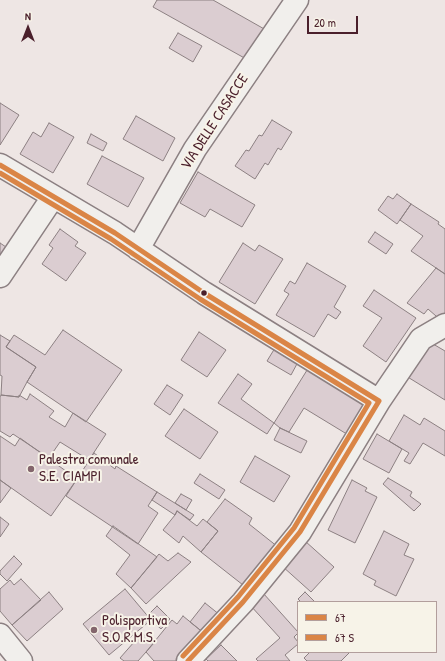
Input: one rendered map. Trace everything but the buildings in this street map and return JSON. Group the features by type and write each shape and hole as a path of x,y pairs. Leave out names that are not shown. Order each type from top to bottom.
{"street":[{"name":"VIA DELLE CASACCE","path":"138,249 147,236 195,149 297,0"},
{"path":"0,165 115,233 204,293 379,401"},
{"path":"0,276 53,197"},
{"path":"188,661 243,602 300,532 379,401 421,339 445,325"}],"transit line":[{"name":"67","path":"0,165 115,233 204,293 379,401 300,532 243,602 188,661"},
{"path":"0,173 111,239 200,299 369,403 294,528 238,597 183,656"}],"place":[{"name":"Palestra comunale S.E. CIAMPI","path":"31,469"},
{"name":"Polisportiva S.O.R.M.S.","path":"94,630"}]}
